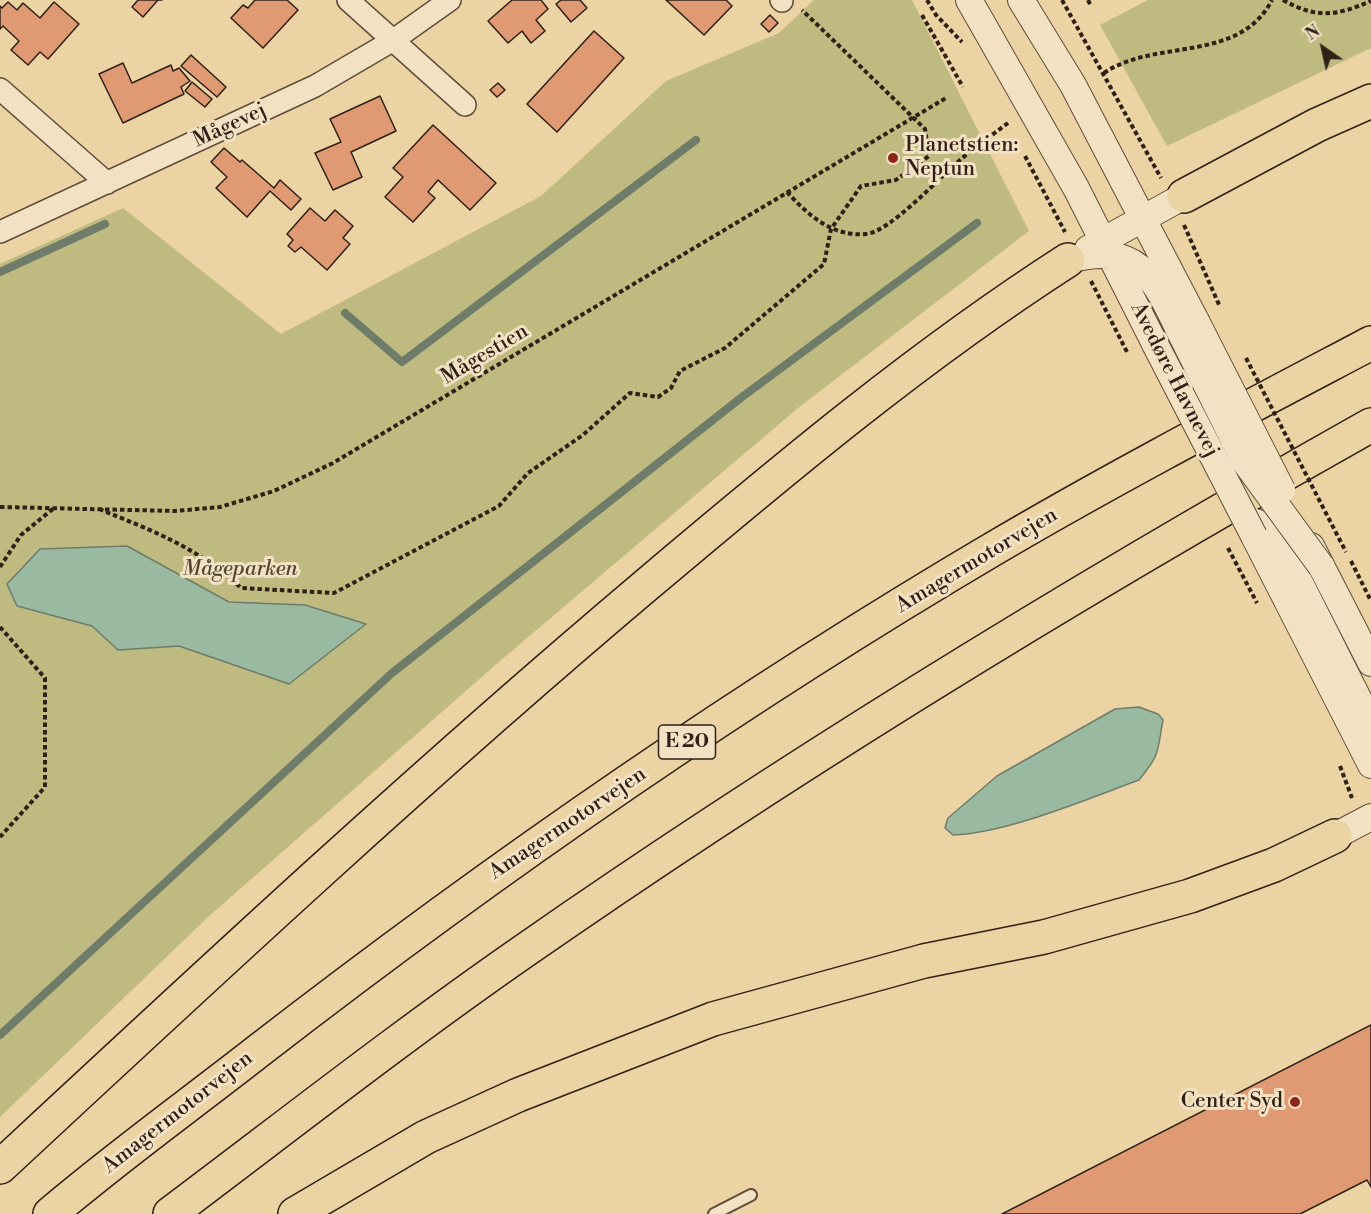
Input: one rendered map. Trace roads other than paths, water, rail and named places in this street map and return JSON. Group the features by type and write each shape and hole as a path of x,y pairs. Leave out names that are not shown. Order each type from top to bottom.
{"highway":[{"path":"1184,196 1317,125 1371,100"},
{"path":"0,1167 210,972 570,649 800,455 999,304 1068,260"},
{"name":"Amagermotorvejen","path":"50,1214 358,974 469,891 687,742 819,656 993,549 1141,465 1371,343"},
{"path":"170,1214 523,951 731,810 1069,599 1184,530 1371,425"},
{"path":"295,1214 426,1137 518,1095 713,1019 924,961 1044,937 1190,896 1274,865 1335,836"}],"street":[{"path":"348,0 465,105"},
{"name":"Mågevej","path":"0,232 315,86 392,41 450,0"},
{"name":"Avedøre Havnevej","path":"969,0 1106,248 1240,509 1289,584 1371,765"},
{"path":"1021,0 1073,85 1143,218 1188,325 1321,566 1371,663"},
{"path":"0,89 107,183"},
{"path":"1068,260 1106,248 1143,218 1184,196"},
{"path":"1106,248 1138,264 1188,325"},
{"path":"1289,584 1371,723"},
{"path":"1335,836 1371,817"}],"lane":[{"path":"714,1214 751,1195"}],"waterway":[{"path":"345,313 402,362 696,140"},
{"path":"0,1035 392,673 742,397 977,223"},
{"path":"0,272 105,224"}],"place":[{"name":"Planetstien: Neptun","path":"893,158"},
{"name":"Center Syd","path":"1295,1102"}],"park label":[{"name":"Mågeparken","path":"240,570"}]}
